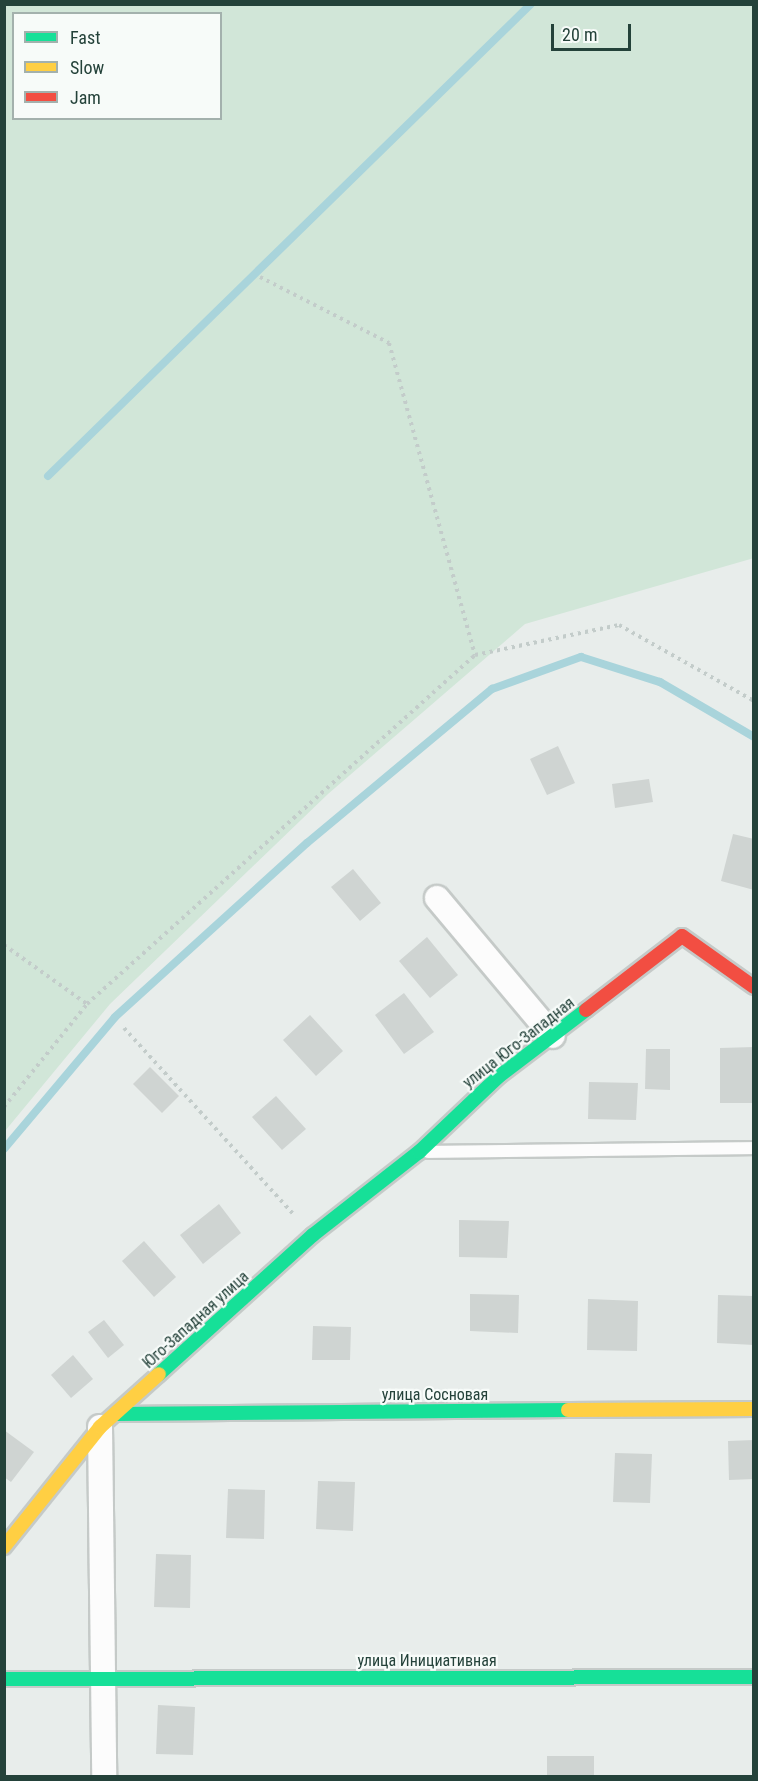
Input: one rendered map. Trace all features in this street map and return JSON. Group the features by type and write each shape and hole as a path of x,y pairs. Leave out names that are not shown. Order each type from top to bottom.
{"street":[{"path":"437,898 553,1036"},
{"name":"улица Юго-Западная","path":"313,1235 419,1152 498,1077 682,936 753,987"},
{"name":"Юго-Западная улица","path":"109,1421 313,1235"},
{"name":"улица Сосновая","path":"109,1421 753,1409"},
{"path":"4,1547 109,1421"},
{"path":"104,1776 100,1677 109,1421"},
{"name":"улица Инициативная","path":"4,1679 753,1677"}],"lane":[{"path":"419,1152 753,1148"}],"path":[{"path":"260,277 390,343 475,655"},
{"path":"4,1107 87,1004 475,655 619,625 753,701"},
{"path":"4,945 87,1004"},
{"path":"124,1028 313,1235"}],"green space":[{"path":"5,4 753,5 754,558 525,624 328,794 110,1004 5,1131"}],"building":[{"path":"558,746 575,783 547,795 530,759"},
{"path":"649,779 653,802 615,808 612,784"},
{"path":"733,834 754,839 754,890 721,881"},
{"path":"353,869 381,903 360,921 331,887"},
{"path":"427,937 458,975 430,998 399,961"},
{"path":"404,993 434,1032 404,1054 375,1015"},
{"path":"310,1015 343,1051 316,1076 283,1040"},
{"path":"754,1047 754,1103 720,1103 720,1048"},
{"path":"646,1049 670,1049 670,1090 645,1089"},
{"path":"150,1067 179,1096 162,1113 133,1084"},
{"path":"589,1082 638,1083 636,1120 588,1119"},
{"path":"276,1096 306,1129 282,1150 252,1117"},
{"path":"219,1204 241,1233 203,1264 180,1235"},
{"path":"459,1220 509,1221 507,1258 459,1257"},
{"path":"144,1241 176,1277 154,1297 122,1261"},
{"path":"470,1294 519,1295 518,1333 470,1331"},
{"path":"718,1295 754,1296 754,1345 717,1343"},
{"path":"588,1299 638,1301 637,1351 587,1350"},
{"path":"104,1320 124,1345 108,1358 88,1332"},
{"path":"313,1326 351,1327 350,1360 312,1360"},
{"path":"73,1355 93,1379 71,1398 51,1375"},
{"path":"4,1430 34,1452 11,1482 4,1477"},
{"path":"754,1440 754,1479 729,1480 728,1441"},
{"path":"615,1453 652,1454 650,1503 613,1502"},
{"path":"318,1481 355,1482 353,1531 316,1529"},
{"path":"228,1489 265,1490 264,1539 226,1538"},
{"path":"156,1554 191,1555 190,1608 154,1607"},
{"path":"158,1705 195,1707 193,1755 156,1754"},
{"path":"547,1756 594,1756 594,1776 547,1776"}],"waterway":[{"path":"48,476 531,4"},
{"path":"4,1149 115,1017 307,843 492,689 581,657 660,682 754,737"}],"traffic: fast":[{"path":"159,1374 313,1235 419,1152 498,1077 586,1010"},
{"path":"117,1414 568,1410"},
{"path":"4,1679 754,1677"}],"traffic: slow":[{"path":"4,1547 100,1427 159,1374"},
{"path":"568,1410 754,1409"}],"traffic: jam":[{"path":"586,1010 682,936 754,987"}]}
